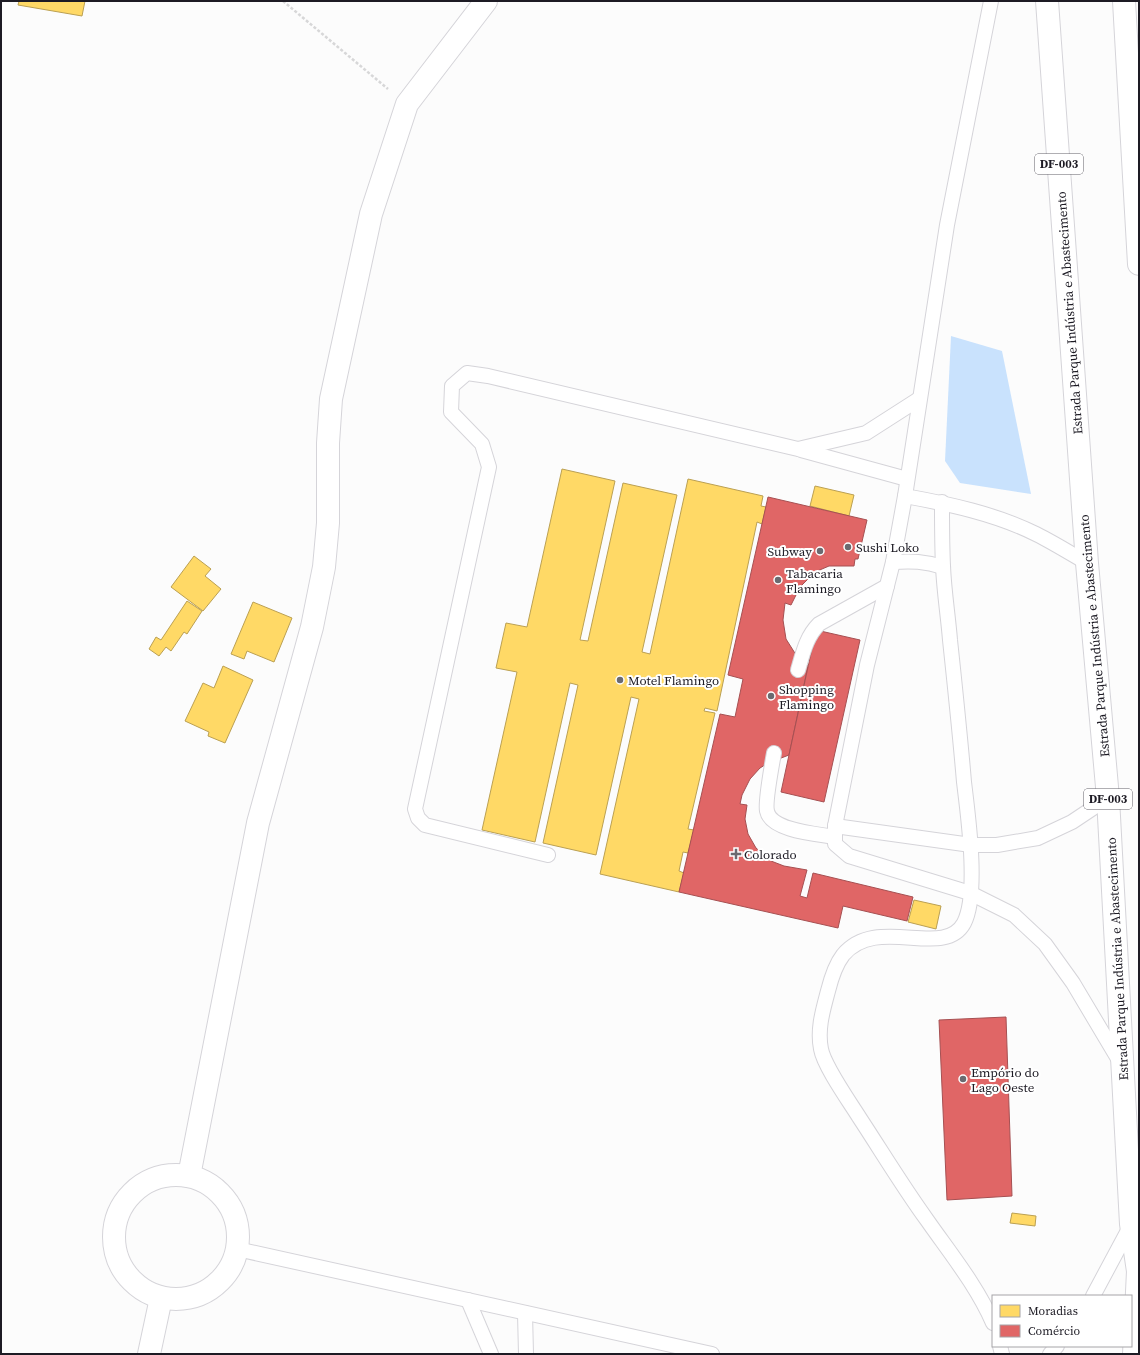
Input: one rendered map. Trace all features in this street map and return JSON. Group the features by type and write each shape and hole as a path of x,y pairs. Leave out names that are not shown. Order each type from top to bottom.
{"main road":[{"path":"189,1176 258,823 312,627 324,567 328,523 328,443 331,399 371,214 407,104 486,1"},
{"name":"Estrada Parque Indústria e Abastecimento","path":"1047,1 1087,563 1108,798 1131,1224 1138,1275 1134,1354"},
{"path":"1124,1 1139,264"},
{"path":"165,1175 189,1176 211,1185 228,1202 237,1224 237,1249 227,1272 210,1290 186,1299 161,1298 139,1288 122,1270 114,1248 115,1224 125,1201 142,1184 165,1175"},
{"path":"149,1354 161,1298"}],"lane":[{"path":"991,1 947,226 905,496 893,562 867,665 835,831 835,844 849,856 970,893 1014,915 1045,944 1073,983 1123,1068"},
{"path":"548,855 425,825 418,818 415,809 489,467 482,444 451,412 452,386 467,373 488,376 798,450 907,479"},
{"path":"798,450 866,433 919,399"},
{"path":"905,496 942,502 997,519 1036,534 1087,563"},
{"path":"942,502 943,566 971,845 970,893 965,922 959,930 948,938 934,939 910,936 868,938 856,944 842,956 831,979 821,1016 820,1034 822,1052 841,1090 922,1213 966,1276 992,1321"},
{"path":"893,562 914,560 943,566"},
{"path":"798,670 804,647 811,632 819,624 887,586"},
{"path":"774,753 767,811 772,820 780,826 971,845 998,845 1038,838 1072,822 1108,798"},
{"path":"1094,1295 1131,1224"},
{"path":"237,1249 712,1354"},
{"path":"468,1300 491,1354"},
{"path":"525,1313 526,1354"}],"path":[{"path":"283,1 407,104"}],"water":[{"path":"951,336 1002,351 1031,494 960,483 945,461"}],"building: Moradias":[{"path":"19,1 85,1 82,16 18,5"},
{"name":"Motel Flamingo","path":"562,469 615,481 580,640 588,641 623,483 677,495 642,652 650,654 688,479 763,496 761,506 766,507 762,524 757,522 717,711 705,708 704,711 715,713 688,829 694,830 688,853 683,852 679,871 684,873 679,892 600,874 639,699 631,697 596,855 543,843 578,685 570,683 535,842 482,830 517,672 496,668 506,623 527,627"},
{"path":"815,486 854,495 849,516 810,506"},
{"path":"194,556 211,569 205,576 221,589 203,611 171,587"},
{"path":"187,601 202,611 187,634 184,632 171,651 166,647 159,656 149,649 156,637 161,640"},
{"path":"253,602 292,618 274,662 247,651 244,659 231,654"},
{"path":"223,666 253,680 225,743 208,736 209,732 185,721 203,683 214,688"},
{"path":"914,900 941,906 936,929 908,922"},
{"path":"1012,1213 1036,1216 1035,1226 1010,1223"}],"building: Comércio":[{"name":"Shopping Flamingo","path":"768,497 867,520 858,559 855,559 854,566 829,566 815,572 800,587 791,605 785,603 783,620 786,639 798,658 808,666 789,755 768,763 760,768 750,779 742,795 740,804 747,805 745,819 748,834 756,848 771,861 784,866 807,870 800,896 807,898 813,873 913,897 907,921 843,906 838,928 679,892 720,714 735,717 743,679 728,675"},
{"path":"816,630 860,640 824,802 781,792"},
{"path":"1006,1017 1012,1196 947,1200 939,1020"}],"place":[{"name":"Sushi Loko","path":"848,547"},
{"name":"Subway","path":"820,551"},
{"name":"Tabacaria Flamingo","path":"778,580"},
{"name":"Motel Flamingo","path":"620,680"},
{"name":"Shopping Flamingo","path":"771,696"},
{"name":"Colorado","path":"736,854"},
{"name":"Empório do Lago Oeste","path":"963,1079"}]}
